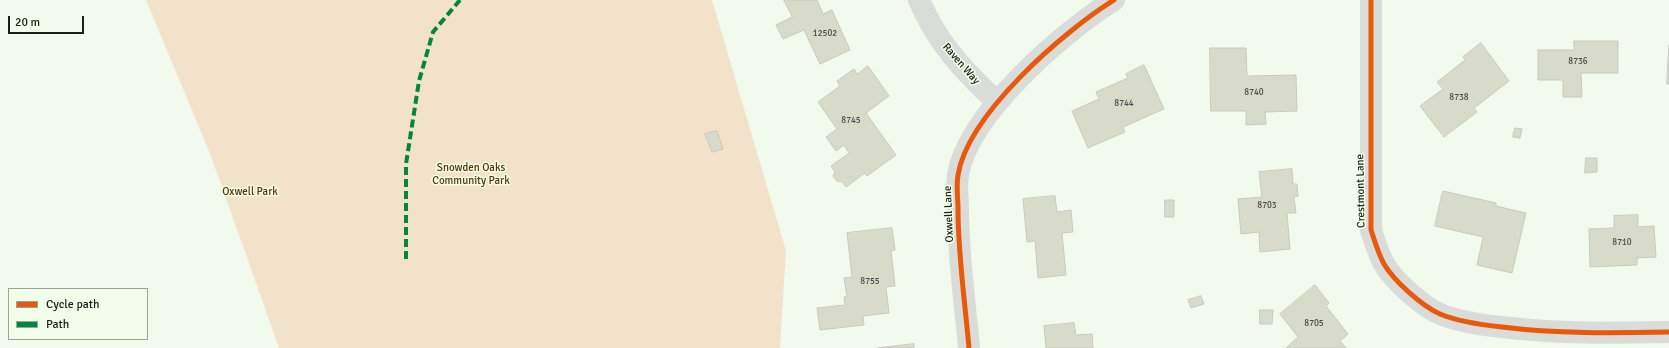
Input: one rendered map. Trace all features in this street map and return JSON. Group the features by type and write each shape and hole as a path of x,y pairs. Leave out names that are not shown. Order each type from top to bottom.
{"street":[{"name":"Raven Way","path":"919,0 943,46 969,76 997,102"},
{"name":"Oxwell Lane","path":"969,348 958,227 958,176 967,146 997,102 1074,28 1114,0"},
{"name":"Crestmont Lane","path":"1371,0 1371,230 1384,265 1399,282 1412,295 1440,314 1480,325 1524,330 1604,333 1669,332"}],"green space":[{"name":"Snowden Oaks Community Park","path":"146,0 712,0 786,251 780,348 279,348 211,156"}],"building":[{"path":"784,0 817,0 823,14 832,10 850,50 820,64 804,30 783,39 776,25 792,17"},
{"path":"1574,41 1618,41 1618,73 1581,73 1582,97 1563,97 1563,80 1538,80 1538,50 1574,50"},
{"path":"1481,43 1509,81 1474,108 1477,112 1444,137 1420,106 1443,89 1437,82 1465,60 1463,57"},
{"path":"1669,45 1669,84 1667,84"},
{"path":"1210,48 1246,48 1247,76 1296,75 1297,111 1265,112 1266,124 1246,125 1246,111 1211,111"},
{"path":"1144,65 1164,109 1123,127 1125,132 1088,148 1072,111 1099,99 1096,92 1128,78 1126,74"},
{"path":"868,66 889,96 866,113 896,155 867,176 865,173 846,187 842,182 837,181 833,176 835,172 831,166 849,153 844,145 836,151 826,137 837,129 818,102 840,86 837,81 854,69 857,74"},
{"path":"1515,128 1522,129 1520,138 1513,137"},
{"path":"717,131 723,149 712,152 705,134"},
{"path":"1586,158 1597,158 1597,172 1585,173"},
{"path":"1292,169 1293,184 1297,184 1298,196 1294,197 1296,213 1287,213 1290,249 1260,252 1259,232 1241,234 1238,199 1262,197 1259,172"},
{"path":"1443,191 1496,203 1496,206 1526,213 1512,273 1477,265 1483,237 1435,226"},
{"path":"1055,196 1057,212 1071,210 1073,232 1062,233 1066,275 1038,278 1035,241 1027,242 1023,199"},
{"path":"1165,200 1174,200 1174,217 1165,217"},
{"path":"1638,215 1638,227 1654,226 1656,257 1637,258 1637,265 1590,267 1589,229 1614,228 1614,216"},
{"path":"892,228 895,250 891,251 895,286 886,287 889,313 863,316 864,325 820,330 817,308 845,305 844,297 847,297 844,278 852,277 847,233"},
{"path":"1315,285 1329,303 1326,306 1348,334 1340,341 1346,348 1286,348 1298,337 1280,314"},
{"path":"1201,296 1204,304 1191,308 1188,300"},
{"path":"1260,310 1273,310 1272,324 1260,324"},
{"path":"1074,323 1076,335 1092,334 1093,348 1046,348 1044,326"},
{"path":"914,344 914,348 878,348"}],"marked path":[{"path":"406,259 406,164 419,81 433,32 460,0"}],"cycle path":[{"path":"969,348 960,261 957,188 958,175 965,151 979,126 998,101 1021,77 1045,53 1070,32 1114,0"},
{"path":"1371,0 1371,230 1382,260 1394,278 1417,299 1433,310 1447,317 1471,323 1565,332 1669,332"}],"park label":[{"name":"Oxwell Park","path":"250,192"}]}
